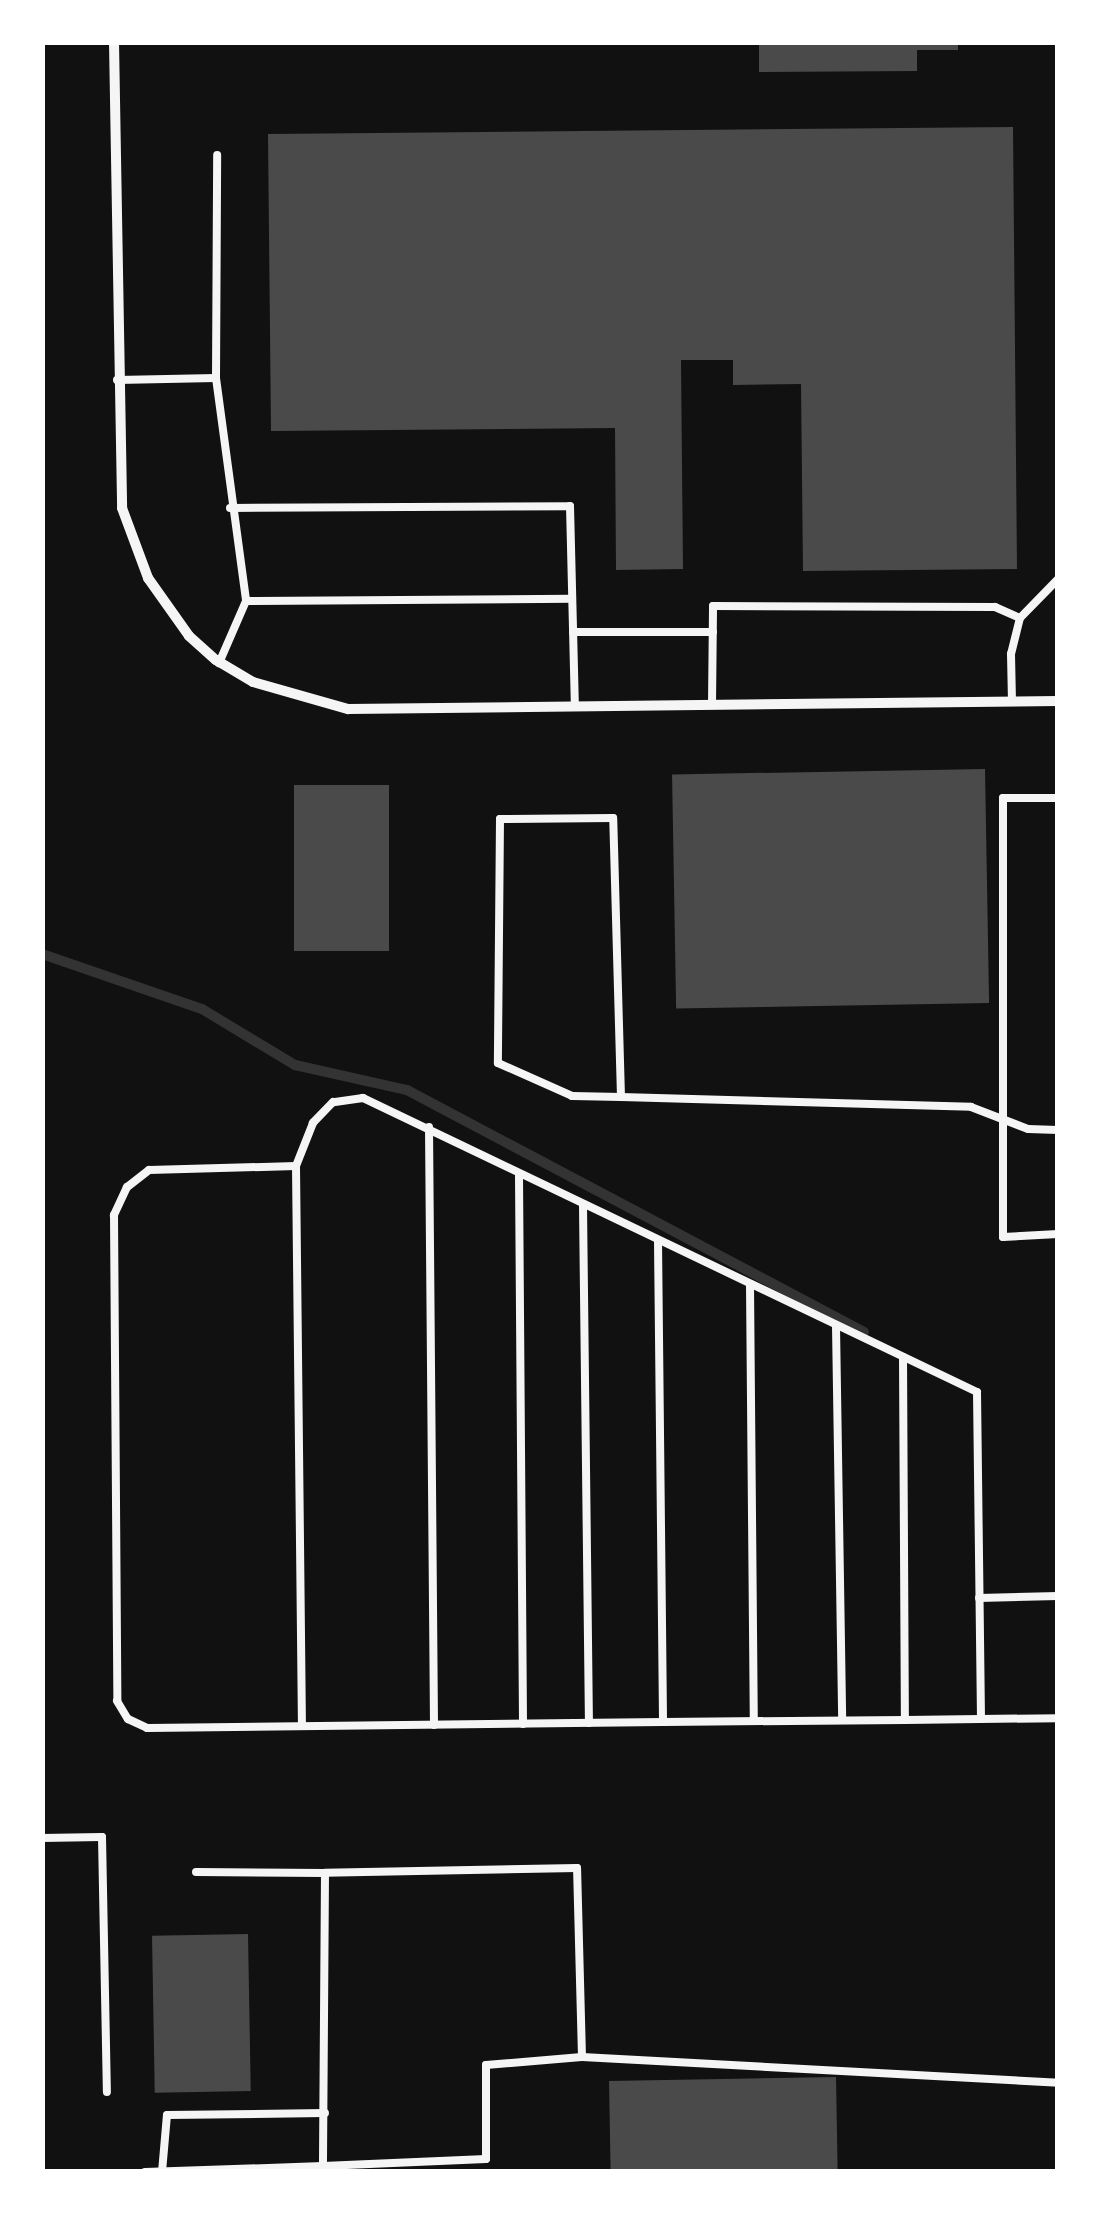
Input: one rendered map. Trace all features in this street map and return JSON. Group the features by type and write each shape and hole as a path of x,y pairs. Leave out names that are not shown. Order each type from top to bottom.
{"street":[{"path":"114,42 122,508 136,549 166,606 220,663 253,682 348,709 1058,701"}],"lane":[{"path":"217,155 216,378 230,508 246,601 220,663"},
{"path":"117,380 216,378"},
{"path":"230,508 570,506 575,706"},
{"path":"1012,702 1010,654 1020,618 1058,579"},
{"path":"246,601 572,599"},
{"path":"712,705 712,606 995,607 1020,618"},
{"path":"573,632 712,632"},
{"path":"1058,798 1003,798 1003,1237 1058,1234"},
{"path":"621,1097 613,818 500,820 498,1063 572,1096 971,1107 1003,1121 1058,1130"},
{"path":"302,1726 296,1166 313,1123 332,1102 363,1098 429,1127 518,1176 977,1392 981,1719"},
{"path":"429,1127 434,1725"},
{"path":"296,1166 149,1170 127,1187 114,1215 116,1701 128,1719 147,1728 1058,1718"},
{"path":"518,1176 523,1724"},
{"path":"583,1206 589,1723"},
{"path":"658,1242 664,1722"},
{"path":"750,1285 754,1721"},
{"path":"836,1326 842,1720"},
{"path":"902,1357 905,1720"},
{"path":"980,1598 1058,1596"},
{"path":"42,1838 102,1837 107,2092"},
{"path":"196,1872 578,1868 582,2056"},
{"path":"323,2166 325,1873"},
{"path":"145,2172 486,2159 486,2065 582,2056 626,2064 1058,2083"},
{"path":"162,2171 168,2115 325,2112"}],"building":[{"path":"759,42 958,42 958,50 917,50 917,71 759,72"},
{"path":"1013,127 1017,569 803,571 801,384 733,385 733,360 681,360 683,569 616,570 615,428 271,431 268,134"},
{"path":"985,769 989,1003 676,1008 672,774"},
{"path":"294,785 389,785 389,951 294,951"},
{"path":"248,1934 251,2091 155,2093 152,1936"},
{"path":"836,2077 838,2172 611,2172 609,2081"}],"waterway":[{"path":"42,954 202,1009 295,1065 407,1090 864,1332"}]}
